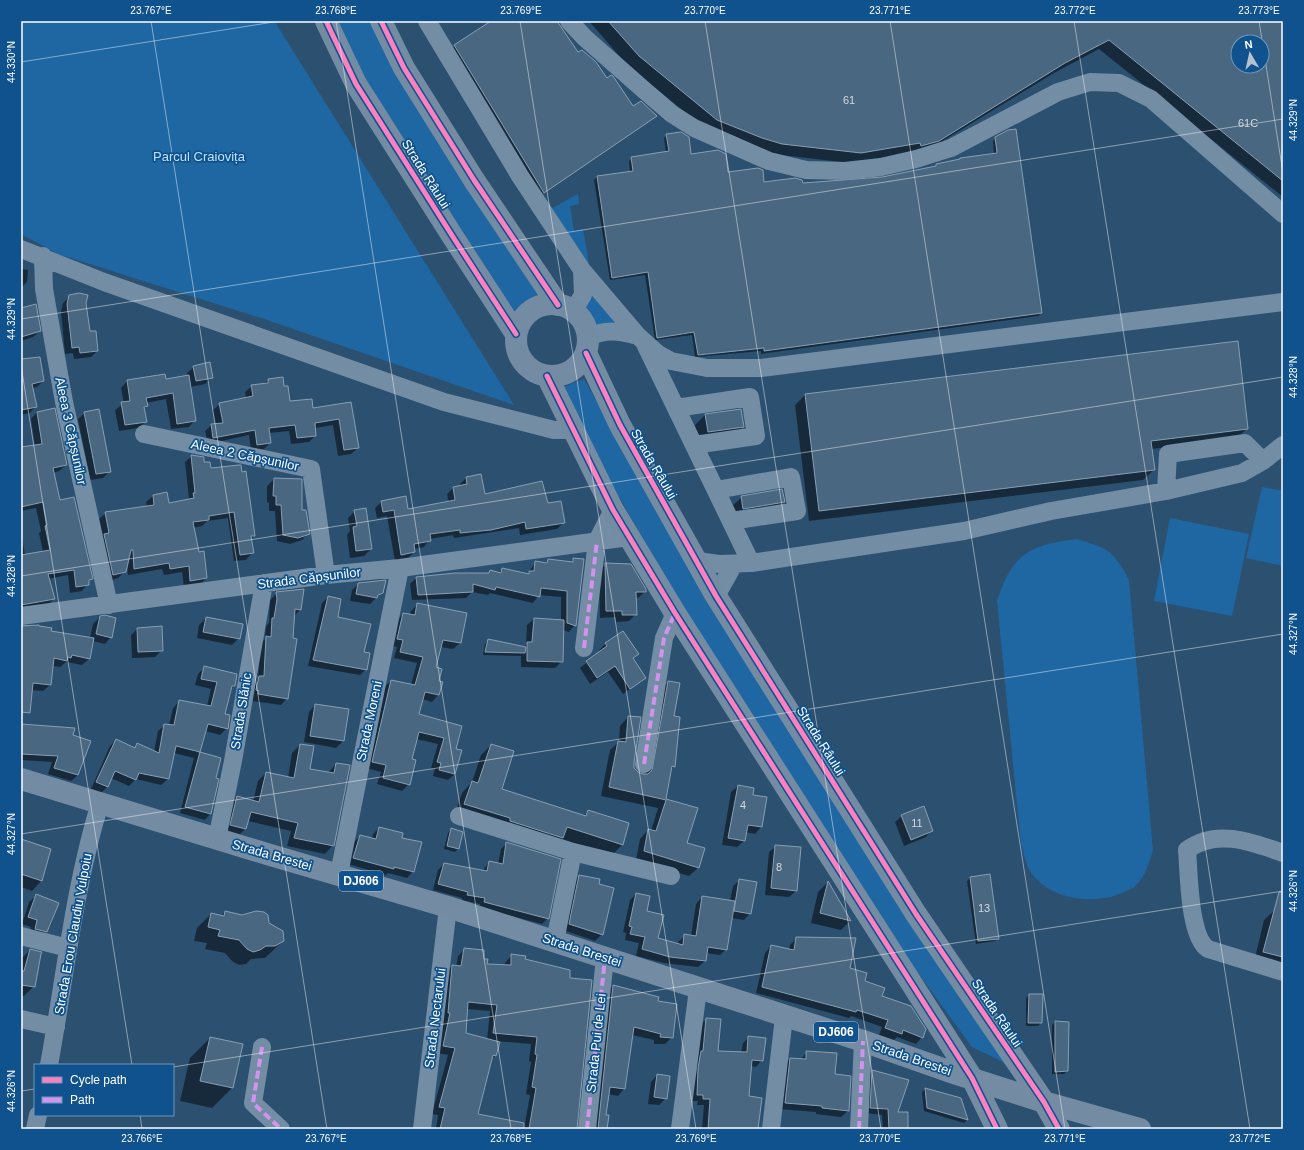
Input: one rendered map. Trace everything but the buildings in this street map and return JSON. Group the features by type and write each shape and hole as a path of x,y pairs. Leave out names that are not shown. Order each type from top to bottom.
{"main road":[{"name":"Strada Râului","path":"326,21 356,84 516,334 516,346 520,358 532,370 547,376"},
{"name":"Strada Râului","path":"380,21 408,75 474,180 566,308 583,322 587,345 620,425 716,596 916,914 1044,1102 1059,1129"},
{"path":"516,334 519,326 529,312 547,305 566,308"},
{"path":"587,345 577,366 571,371 564,374 547,376 613,510 675,613 972,1078 997,1129"},
{"name":"Strada Brestei","path":"21,779 100,804 448,907 555,941 784,1017 863,1041 1044,1102 1090,1123 1140,1129"}],"street":[{"path":"427,21 520,176 582,270 641,339 658,354 671,361 707,368 761,368 1283,302"},
{"path":"569,21 672,114 694,128 769,161 806,170 844,171 880,167 951,148 1058,92 1090,82 1119,83 1151,99 1283,214"},
{"path":"21,249 42,256 104,282 444,402 554,430 573,430"},
{"name":"Aleea 3 Căpșunilor","path":"42,256 44,289 64,402 109,605"},
{"path":"566,308 583,295 582,270"},
{"path":"587,345 602,331 618,331 641,339 731,521 742,563"},
{"path":"676,408 750,398 756,436 694,445"},
{"name":"Aleea 2 Căpșunilor","path":"144,434 311,469 326,575"},
{"path":"1166,491 1168,454 1245,443 1263,461"},
{"path":"697,561 719,564 742,563 964,531 1051,511 1166,491 1242,473 1263,461 1283,445"},
{"path":"716,490 791,477 797,511 731,521"},
{"path":"584,648 598,541 613,510"},
{"name":"Strada Căpșunilor","path":"21,616 264,583 400,568 629,537"},
{"path":"716,596 742,563"},
{"name":"Strada Moreni","path":"339,874 400,568"},
{"name":"Strada Slănic","path":"217,839 233,761 264,583"},
{"path":"644,764 664,638 675,613"},
{"name":"Strada Erou Claudiu Vulpoiu","path":"49,1064 68,948 92,830 100,804"},
{"path":"459,816 573,852 671,876"},
{"path":"1283,853 1255,843 1217,837 1197,842 1187,850 1195,929 1202,945 1208,950 1283,972"},
{"path":"555,941 573,852"},
{"name":"Strada Nectarului","path":"422,1129 448,907"},
{"path":"21,936 68,948"},
{"name":"Strada Pui de Lei","path":"587,1129 605,958"},
{"path":"680,1129 698,989"},
{"path":"771,1129 784,1017"},
{"path":"21,1019 56,1026"},
{"path":"859,1129 863,1041"},
{"path":"262,1047 254,1103 281,1129"},
{"path":"35,1129 38,1116"}],"green space":[{"name":"Parcul Craiovița","path":"21,21 276,21 278,27 514,405 264,319 58,254 21,234"},
{"path":"335,21 369,21 396,75 539,294 510,313 365,83"},
{"path":"578,194 579,204 570,206 574,231 583,229 589,264 551,209"},
{"path":"591,290 622,326 594,327 582,312"},
{"path":"584,379 707,598 1007,1064 972,1047 890,935 683,610 558,389"},
{"path":"1262,487 1283,491 1283,566 1246,558"},
{"path":"1170,518 1249,534 1232,616 1154,601"},
{"path":"1077,539 1096,545 1109,552 1124,570 1129,580 1153,851 1144,874 1134,887 1124,892 1099,899 1073,898 1060,894 1038,881 1027,865 1021,844 997,601 1009,572 1016,562 1025,555 1046,545 1060,541"}],"marked path":[{"path":"584,648 597,541"},
{"path":"644,764 664,638 675,613"},
{"path":"587,1129 605,958"},
{"path":"859,1129 863,1041"},
{"path":"262,1047 253,1103 281,1129"}],"cycle path":[{"path":"326,21 356,84 516,334"},
{"path":"381,21 404,68 474,180 558,305"},
{"path":"586,353 620,425 716,596 916,914 1044,1102 1059,1129"},
{"path":"547,376 613,510 675,613 972,1078 997,1129"}]}
